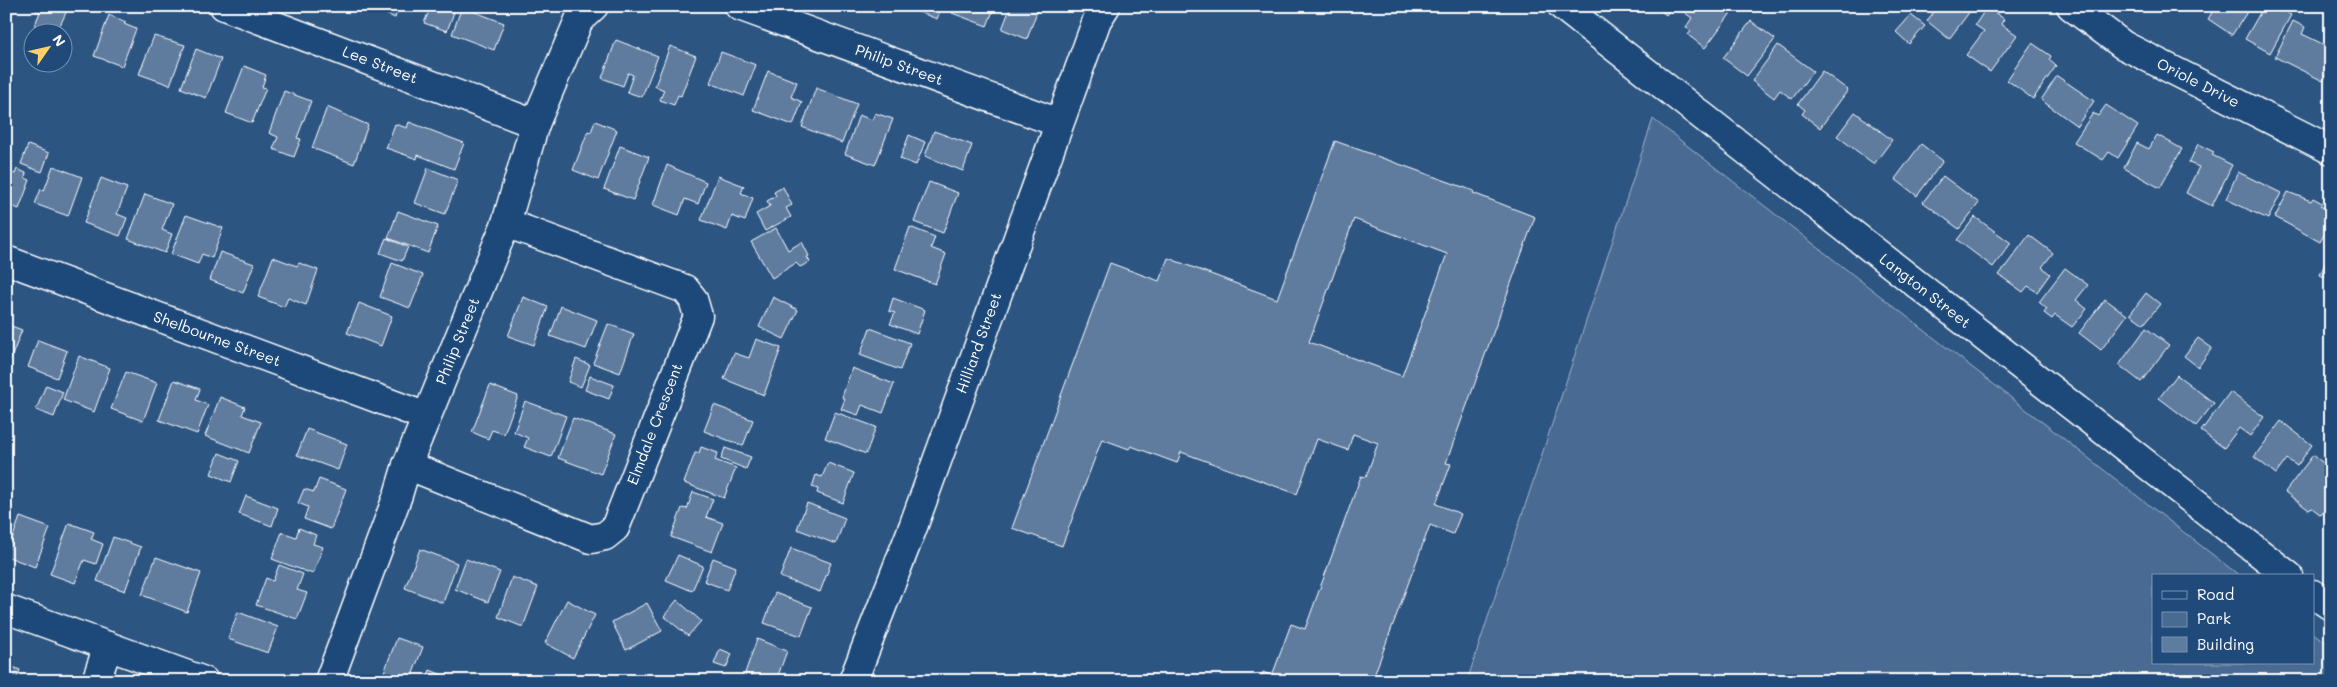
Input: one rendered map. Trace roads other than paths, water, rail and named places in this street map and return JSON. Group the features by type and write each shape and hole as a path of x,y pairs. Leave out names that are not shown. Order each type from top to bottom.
{"street":[{"name":"Lee Street","path":"224,6 535,124"},
{"name":"Philip Street","path":"328,681 398,495 407,465 506,223 535,124 579,20 594,6"},
{"name":"Philip Street","path":"739,6 1059,123"},
{"name":"Hilliard Street","path":"853,681 913,526 1059,123 1098,20 1106,6"},
{"name":"Langton Street","path":"1562,6 2286,574"},
{"name":"Oriole Drive","path":"2071,6 2123,45 2331,150"},
{"name":"Elmdale Crescent","path":"407,465 591,539 605,536 615,528 698,316 694,299 684,289 506,223"},
{"name":"Shelbourne Street","path":"6,260 428,417"},
{"path":"2314,595 2331,606"},
{"path":"6,609 204,681"},
{"path":"96,681 108,646"}]}
